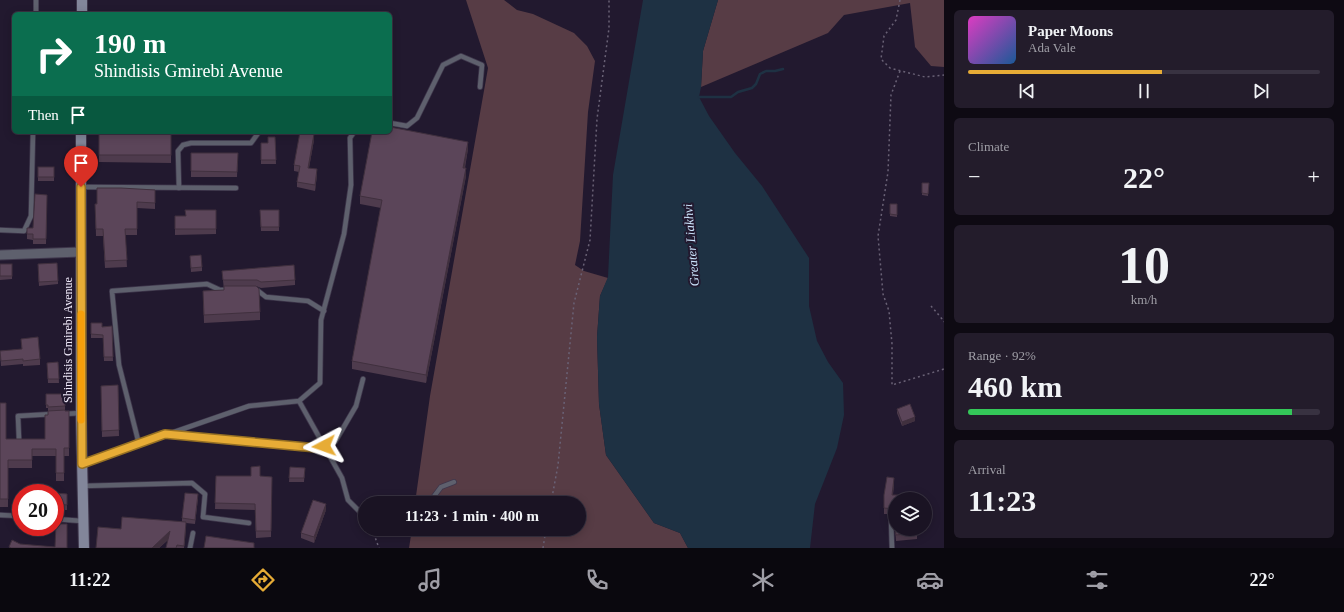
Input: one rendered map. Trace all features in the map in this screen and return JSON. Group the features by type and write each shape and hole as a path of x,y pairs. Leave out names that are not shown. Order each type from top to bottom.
{"main road":[{"path":"82,0 82,12"},
{"name":"Shindisis Gmirebi Avenue","path":"81,134 81,413 82,521 84,548"}],"street":[{"path":"0,256 80,252"}],"lane":[{"path":"36,0 36,12"},
{"path":"392,123 407,126 418,118 443,65 461,56 482,65 480,87"},
{"path":"0,230 24,231 31,216 33,134"},
{"path":"178,188 178,151 182,145 191,143 250,143 257,134"},
{"path":"82,464 249,406 299,401 320,383 321,320 344,234 351,185 350,138 353,134"},
{"path":"81,187 236,188"},
{"path":"139,444 120,365 112,291 207,284 220,290 228,290"},
{"path":"250,290 257,290 266,297 308,301 324,311"},
{"path":"165,434 317,448 335,442 356,406 363,379"},
{"path":"299,401 342,478 348,500 358,511"},
{"path":"19,439 18,416 81,413"},
{"path":"434,496 441,487 454,482"},
{"path":"82,486 192,483 205,494 203,517 249,523"},
{"path":"0,515 12,516"},
{"path":"64,520 82,521"},
{"path":"190,548 193,534"},
{"path":"892,536 892,548"}],"path":[{"path":"552,496 558,465 574,303 590,240 597,119 609,28 609,0"},
{"path":"900,0 896,20 884,36 881,59 890,68 900,71 925,77 944,75"},
{"path":"900,71 891,95 888,172 878,236 884,294 890,311 892,385 944,369"},
{"path":"931,306 944,322"},
{"path":"375,536 379,548"},
{"path":"543,548 545,536"}],"shaded area":[{"path":"466,0 504,0 517,10 533,14 574,33 587,46 595,61 588,112 580,241 575,265 584,271 608,278 600,296 597,337 599,404 606,455 654,523 680,533 688,548 409,548 411,536 586,536 586,496 416,496 430,396 488,68"},
{"path":"718,0 944,0 944,67 931,66 915,47 910,3 844,15 828,33 701,87 703,51"}],"water":[{"name":"Greater Liakhvi","path":"643,0 718,0 703,51 699,97 709,116 735,153 762,186 809,258 809,306 817,341 828,362 843,383 844,415 837,448 815,504 810,548 688,548 680,533 654,523 606,455 599,404 597,337 600,296 608,277 613,175"}],"building":[{"path":"392,127 468,142 463,168 466,168 426,375 352,361 382,200 360,196 372,134 392,134"},
{"path":"99,134 171,134 171,155 99,155"},
{"path":"300,134 314,134 308,168 317,169 315,185 297,182 300,166 294,165"},
{"path":"268,137 275,137 276,160 261,160 261,143 268,143"},
{"path":"191,153 238,153 237,172 191,171"},
{"path":"38,167 54,167 54,177 38,177"},
{"path":"922,183 929,183 928,194 922,193"},
{"path":"97,188 155,190 155,203 137,202 137,229 125,229 127,260 105,261 103,229 96,229 95,204 97,204"},
{"path":"35,194 47,195 46,239 33,239 33,234 27,234 27,228 33,228"},
{"path":"890,204 897,204 897,215 890,214"},
{"path":"185,210 216,210 216,229 175,229 175,216 186,216"},
{"path":"260,210 279,210 279,227 261,227"},
{"path":"201,255 202,267 191,268 190,256"},
{"path":"57,263 58,281 39,282 38,264"},
{"path":"0,264 12,264 12,276 0,276"},
{"path":"294,265 295,280 261,282 257,280 223,280 222,271"},
{"path":"224,286 256,286 259,289 260,312 204,315 203,291 224,290"},
{"path":"91,323 102,323 102,327 112,326 113,357 104,357 103,335 91,334"},
{"path":"38,337 40,359 1,361 0,351 22,349 21,339"},
{"path":"58,362 59,379 48,379 47,363"},
{"path":"118,385 119,430 102,431 101,386"},
{"path":"46,394 65,394 65,406 48,407 48,405 46,405"},
{"path":"0,403 6,403 6,439 45,439 45,415 48,415 48,411 69,411 69,448 64,448 64,473 56,473 56,449 32,449 32,460 8,460 8,499 0,499"},
{"path":"910,404 915,417 902,422 897,409"},
{"path":"260,466 260,476 272,477 271,531 256,531 255,504 215,503 216,476 251,476 251,467"},
{"path":"290,467 305,468 304,478 289,478"},
{"path":"887,477 894,478 892,492 888,492 888,508 884,508 884,495"},
{"path":"185,493 198,494 195,520 182,518"},
{"path":"64,494 67,494 67,505 64,505"},
{"path":"313,500 326,504 314,537 301,533"},
{"path":"122,517 186,522 184,546 177,545 176,548 166,548 170,531 152,548 96,548 98,527 121,529"},
{"path":"64,524 67,524 67,548 9,547 12,540 20,544 55,547 55,536 64,536"},
{"path":"206,536 254,543 254,548 204,548"}],"waterway":[{"path":"699,97 731,97 738,92 752,88 756,84 760,74 766,71 783,69"}],"slow traffic":[{"path":"81,314 81,420"}],"route":[{"path":"81,187 80,281 82,464 165,434 317,448 324,446"}]}
